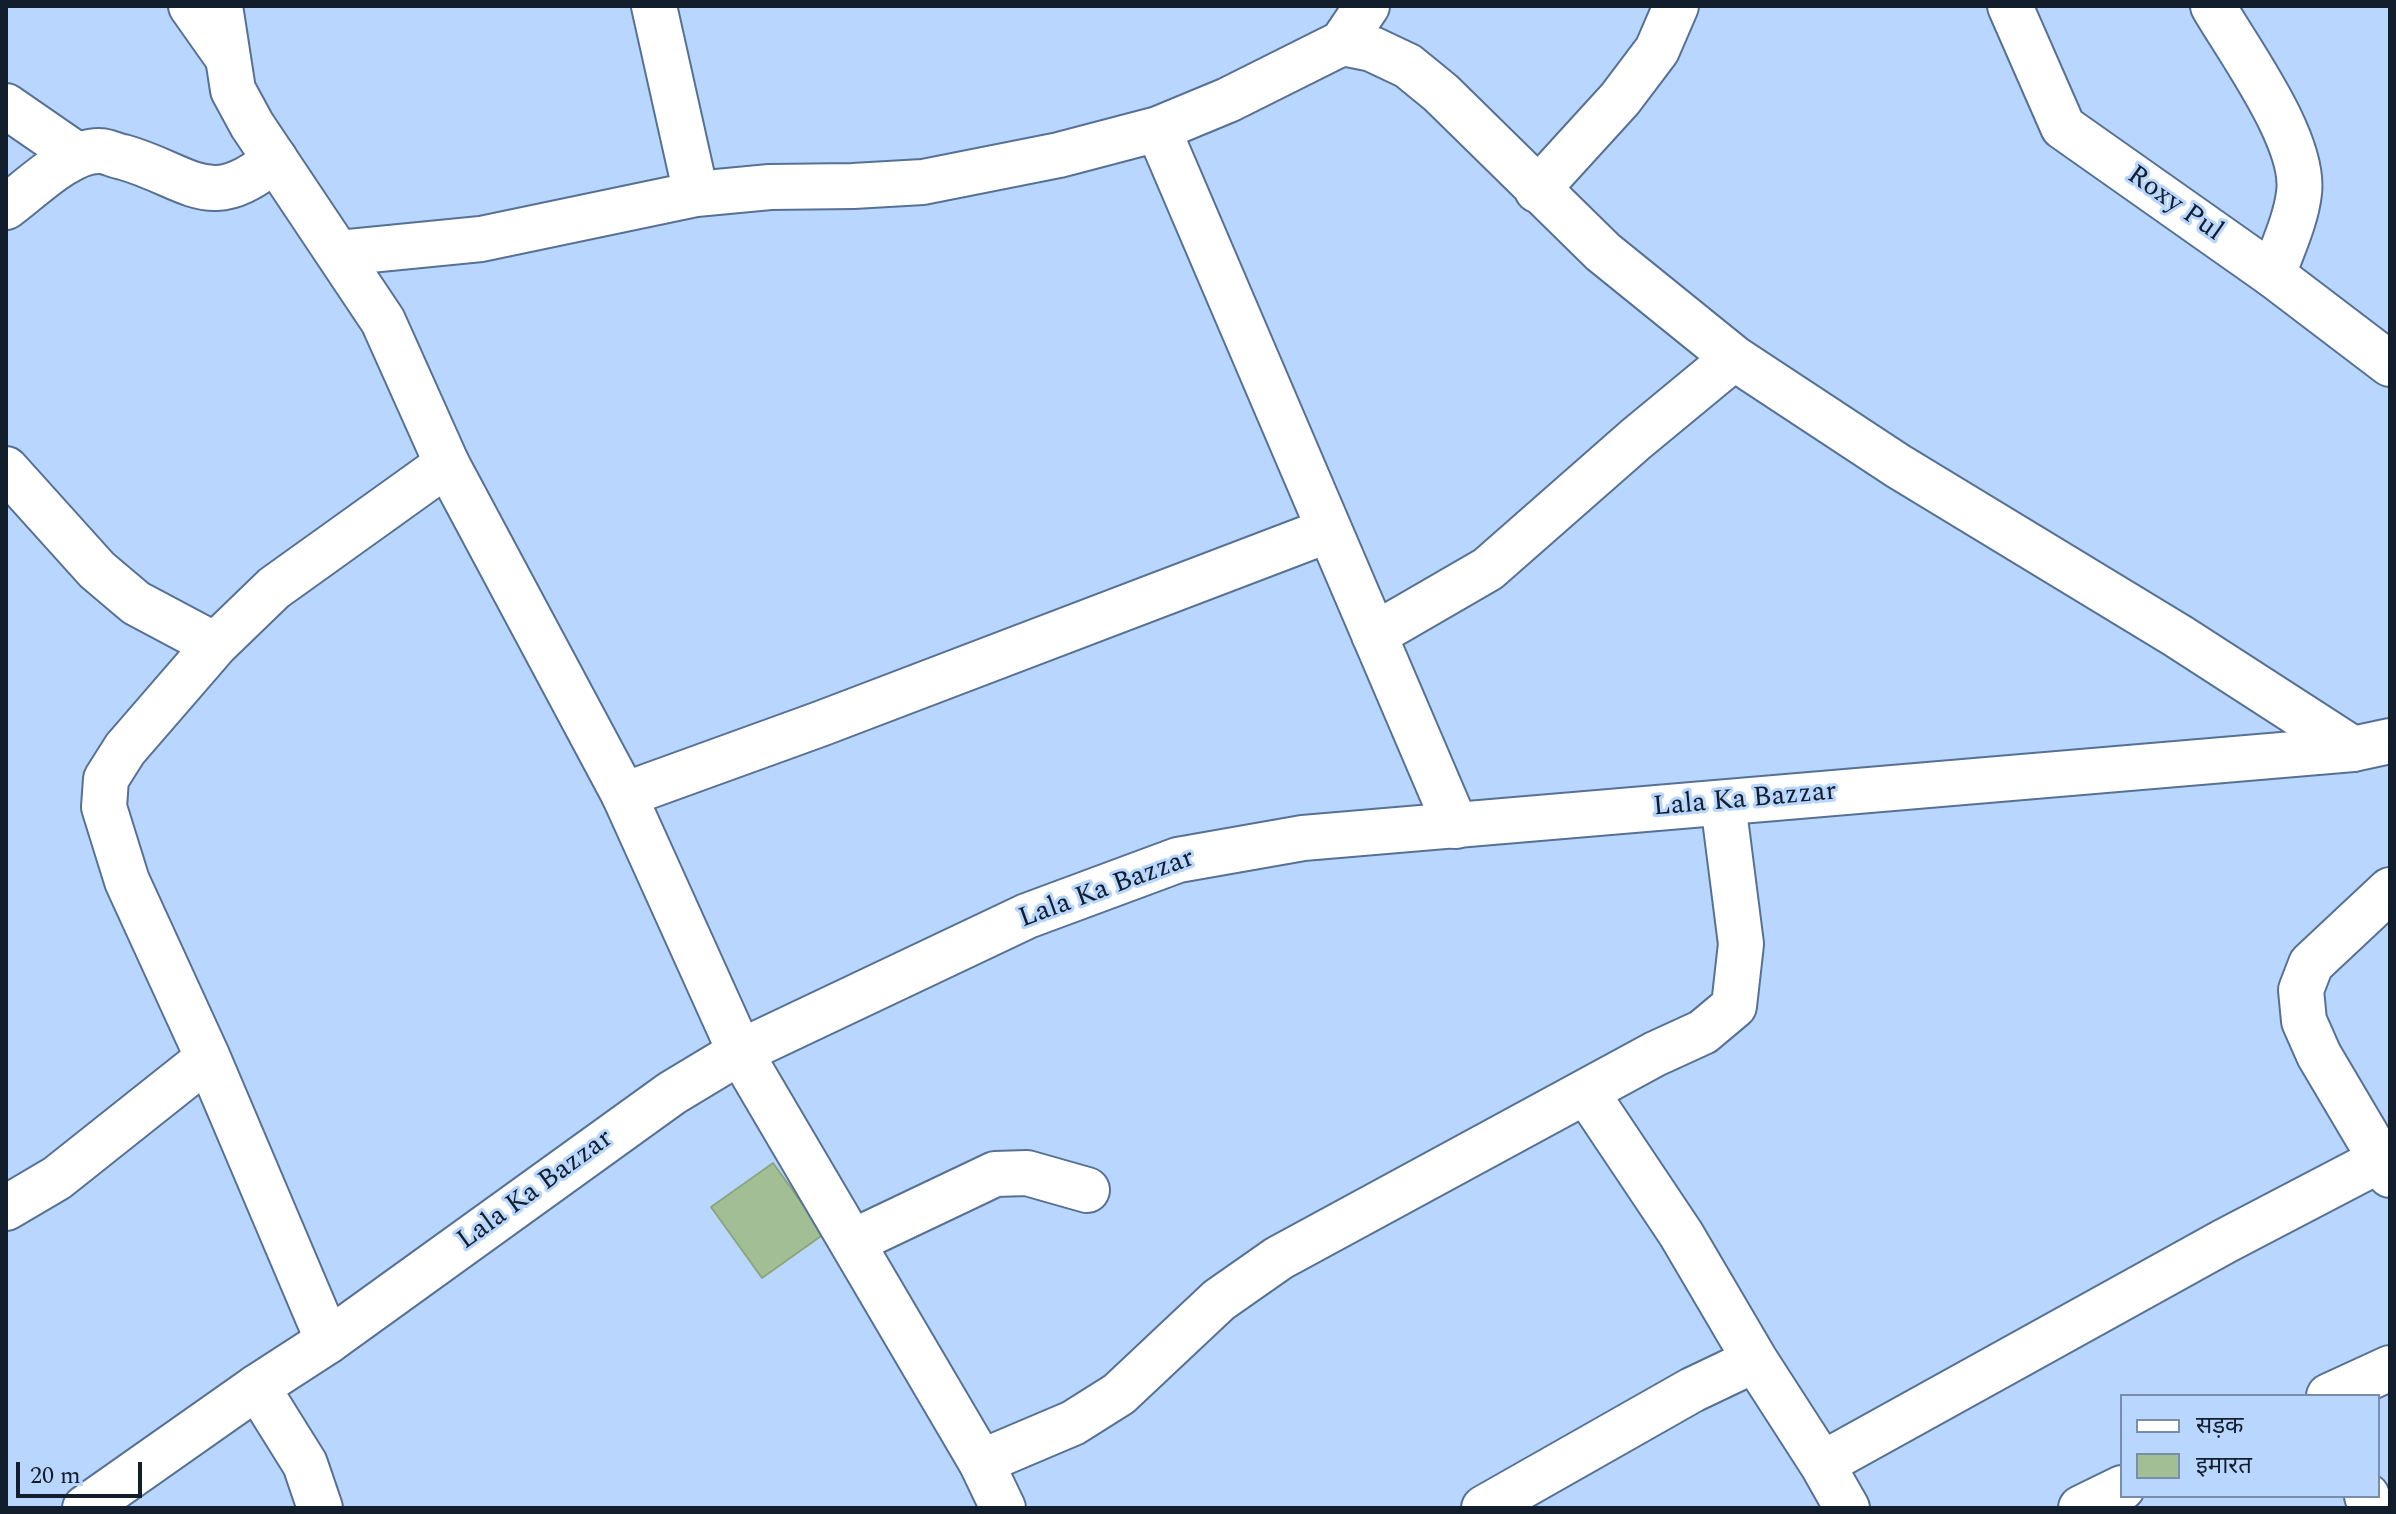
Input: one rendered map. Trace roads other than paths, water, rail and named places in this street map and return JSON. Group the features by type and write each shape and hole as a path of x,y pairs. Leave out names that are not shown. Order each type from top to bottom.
{"street":[{"path":"191,6 227,57"},
{"path":"220,6 233,90 316,224 339,253 383,321 447,464 624,795 740,1052 854,1241 981,1462 1003,1508"},
{"path":"654,6 696,194"},
{"path":"339,253 481,239 696,194 770,187 923,182 1059,155 1158,129 1228,100 1342,43 1367,6"},
{"path":"1537,190 1639,74 1657,50 1676,6"},
{"name":"Roxy Pul","path":"2010,6 2063,127 2273,275 2390,364"},
{"path":"2213,6 2286,130 2297,162 2299,192 2273,275"},
{"path":"1342,43 1372,49 1408,66 1441,93 1603,252 1734,358 1898,466 2178,636 2372,745"},
{"path":"6,106 77,155"},
{"path":"1158,129 1456,826"},
{"path":"6,207 77,155 100,151 136,161 190,185 214,189 237,185 255,176 275,159"},
{"path":"1374,635 1488,569 1734,358"},
{"path":"328,1341 208,1058 127,881 104,807 106,779 125,749 215,645 274,588 447,464"},
{"path":"6,469 97,570 136,603 215,645"},
{"path":"624,795 1329,530"},
{"name":"Lala Ka Bazzar","path":"85,1508 328,1341 672,1093 740,1052 1027,916 1178,860 1303,838 2372,745"},
{"path":"981,1462 1073,1423 1119,1394 1219,1300 1279,1258 1655,1054 1703,1032 1734,1006 1741,944 1723,803"},
{"path":"1822,1464 2225,1241 2386,1167 2319,1055 2304,1021 2301,990 2311,964 2390,890"},
{"path":"6,1208 57,1178 208,1058"},
{"path":"1586,1092 1696,1256 1755,1360 1847,1508"},
{"path":"854,1241 995,1174 1027,1173 1087,1190"},
{"path":"1484,1508 1692,1390 1755,1360"},
{"path":"2336,1394 2390,1368"},
{"path":"257,1387 305,1464 320,1508"}]}
